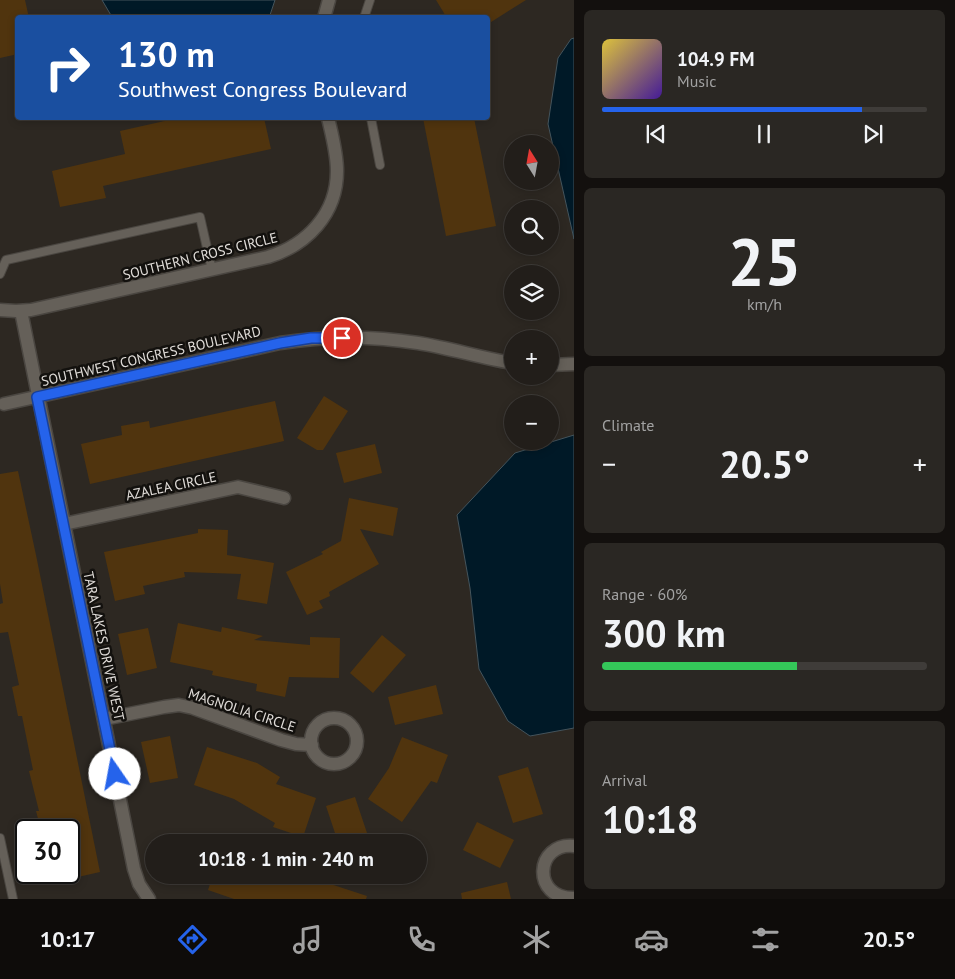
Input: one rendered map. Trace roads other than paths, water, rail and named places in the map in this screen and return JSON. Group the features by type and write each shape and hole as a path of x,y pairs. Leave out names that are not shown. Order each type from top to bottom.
{"street":[{"path":"325,15 328,0"},
{"name":"SOUTHERN CROSS CIRCLE","path":"0,310 31,310 282,253 308,237 318,226 329,207 336,185 337,170 328,120"},
{"name":"TARA LAKES DRIVE WEST","path":"21,311 134,869 139,884 149,899"},
{"name":"SOUTHWEST CONGRESS BOULEVARD","path":"4,404 280,343 311,338 358,337 389,339 504,362"},
{"path":"559,365 574,364"},
{"name":"AZALEA CIRCLE","path":"64,524 238,487 284,498"},
{"name":"MAGNOLIA CIRCLE","path":"104,719 179,705 194,708 281,740 296,744 312,745"},
{"path":"574,846 564,846 556,849 545,861 543,869 546,885 551,891 558,896 574,898"}],"lane":[{"path":"365,15 370,0"},
{"path":"371,120 380,165"},
{"path":"0,274 6,260 200,217 212,270"},
{"path":"0,838 13,899"}],"water":[{"path":"102,0 275,0 270,15 111,15"},
{"path":"574,38 574,239 559,173 559,135 550,135 548,124 558,58 571,39"},
{"path":"574,435 574,728 530,736 508,721 479,669 470,588 457,515 515,453 525,450 559,450 559,440"}]}
